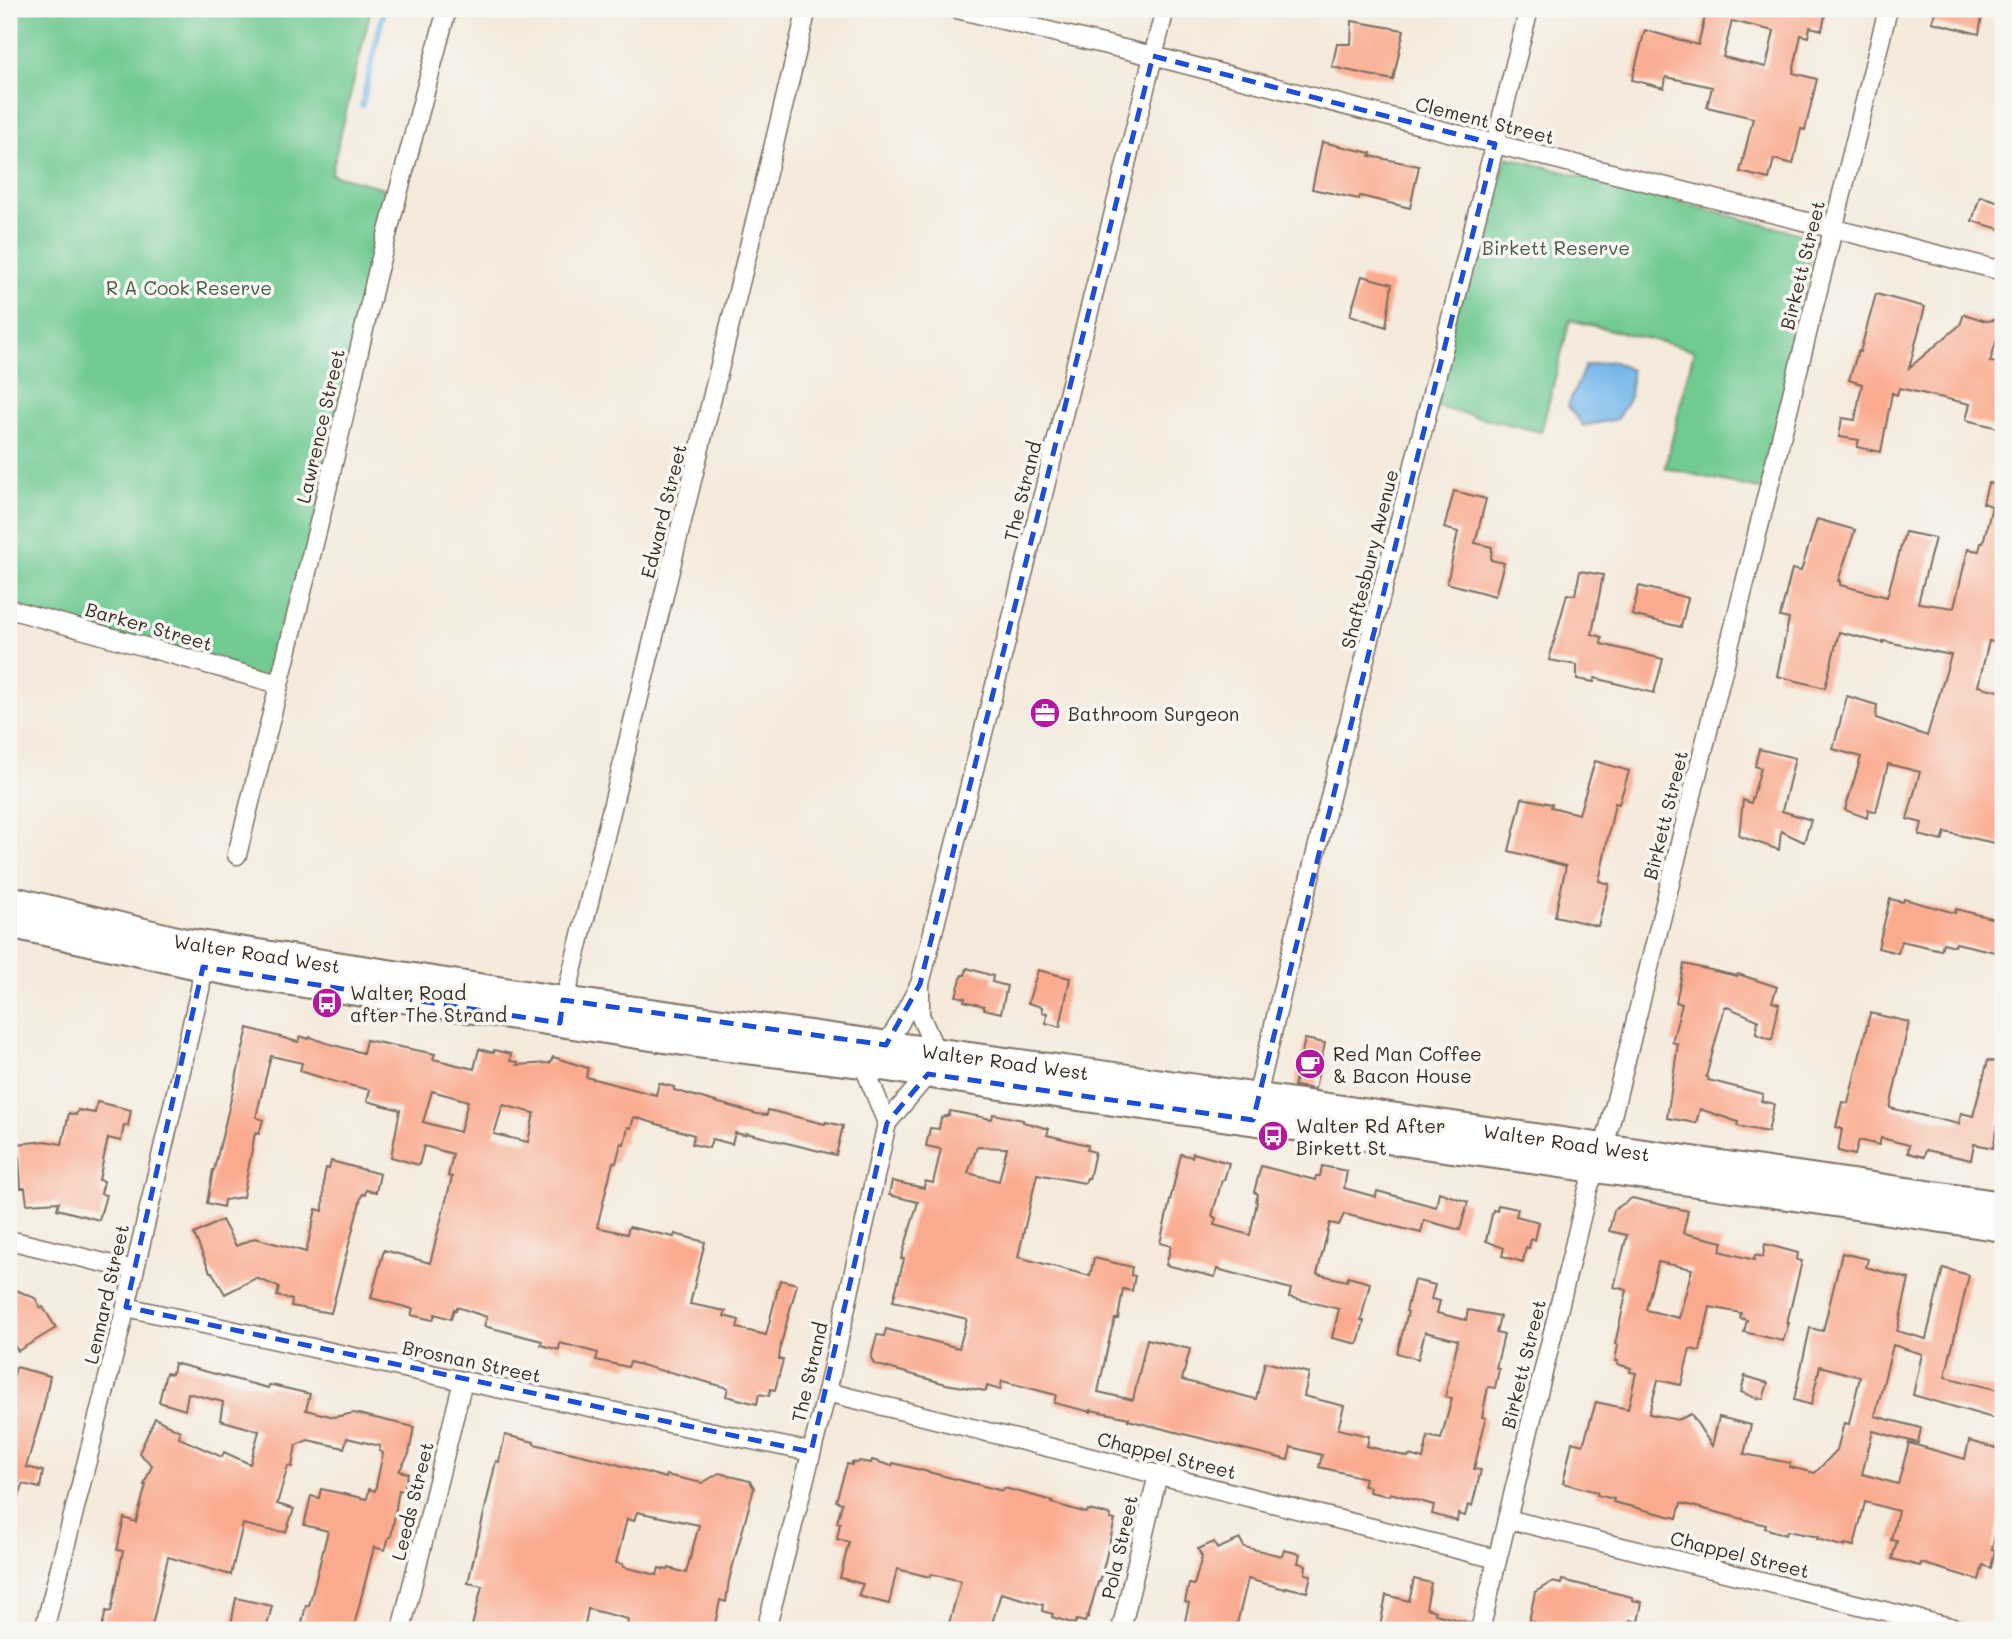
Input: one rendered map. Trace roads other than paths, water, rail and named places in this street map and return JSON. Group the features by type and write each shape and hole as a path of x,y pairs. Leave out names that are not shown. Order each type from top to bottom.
{"main road":[{"name":"Walter Road West","path":"9,899 181,941 561,1011 697,1044 863,1064 932,1063 1599,1158 2003,1205"},
{"name":"Walter Road West","path":"9,924 203,967 561,1011 886,1045 932,1063"},
{"name":"Walter Road West","path":"1599,1158 2003,1228"}],"street":[{"name":"Lawrence Street","path":"237,855 377,274 447,9"},
{"name":"Edward Street","path":"561,1011 807,9"},
{"name":"Clement Street","path":"957,9 2003,271"},
{"name":"The Strand","path":"766,1630 827,1392 887,1122 932,1063 920,1015 920,984 1165,9"},
{"name":"Shaftesbury Avenue","path":"1254,1109 1529,9"},
{"name":"Birkett Street","path":"1480,1630 1588,1189 1599,1158 1888,9"},
{"name":"Barker Street","path":"9,609 279,684"},
{"name":"Lennard Street","path":"44,1630 126,1307 203,967"},
{"name":"The Strand","path":"886,1045 920,984"},
{"path":"863,1064 887,1122"},
{"path":"9,1240 134,1270"},
{"name":"Brosnan Street","path":"126,1307 463,1381 811,1452"},
{"name":"Leeds Street","path":"401,1630 463,1381"},
{"name":"Chappel Street","path":"827,1392 1497,1559"},
{"name":"Pola Street","path":"1121,1630 1158,1474"},
{"name":"Chappel Street","path":"1507,1519 1909,1624 1962,1630"}],"water":[{"path":"1612,361 1631,370 1630,397 1617,419 1583,426 1568,406 1585,366"}],"waterway":[{"path":"362,105 384,9"}],"place":[{"name":"Bathroom Surgeon","path":"1045,713"},
{"name":"Walter Road after The Strand","path":"327,1003"},
{"name":"Red Man Coffee & Bacon House","path":"1310,1064"},
{"name":"Walter Rd After Birkett St","path":"1273,1136"}],"park label":[{"name":"Birkett Reserve","path":"1556,247"},
{"name":"R A Cook Reserve","path":"189,287"}]}
